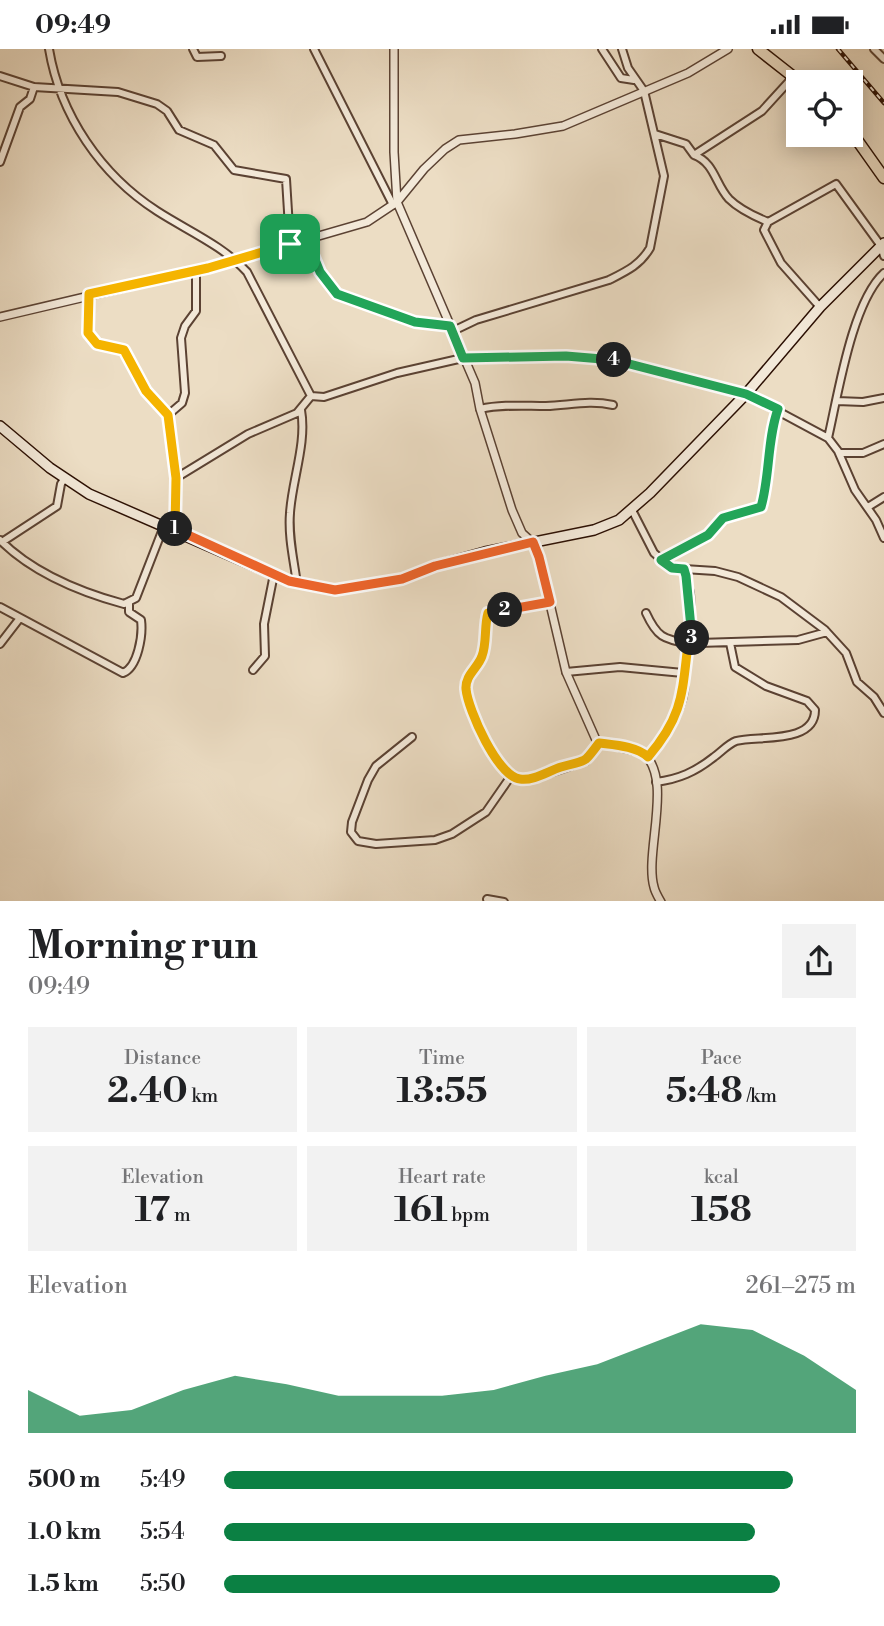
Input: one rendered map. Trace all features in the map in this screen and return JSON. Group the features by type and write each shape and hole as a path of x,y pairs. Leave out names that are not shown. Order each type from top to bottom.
{"main road":[{"path":"758,49 786,71"},
{"path":"862,147 884,178"},
{"path":"0,426 64,479 89,494 298,584 335,590 402,579 435,566 609,525 632,510 746,394 820,307 883,244"}],"street":[{"path":"49,49 59,89 79,131 115,175 155,209 235,260 247,272 311,396"},
{"path":"192,49 197,57 221,56"},
{"path":"314,49 395,204 475,383 480,409 512,510 522,533 533,542 539,557 566,671 599,743"},
{"path":"394,49 395,204"},
{"path":"602,49 621,78 634,80"},
{"path":"307,240 320,272 337,294 415,322 452,329 489,315 609,280 640,263 650,249 664,176 644,91 634,80 622,49"},
{"path":"0,317 235,260 367,222 395,204 424,169 459,140 552,129 688,73 728,49"},
{"path":"874,49 884,59"},
{"path":"0,76 34,87 118,92 157,104 167,111 179,129 214,145 234,170 285,179 290,244"},
{"path":"0,162 20,107 30,99 34,87"},
{"path":"694,155 762,111 786,90"},
{"path":"655,134 686,143 694,155 704,159 729,199 768,222"},
{"path":"820,307 781,264 764,230 768,222 836,184 883,244 884,256"},
{"path":"168,415 179,407 184,398 181,338 185,326 196,311 196,270"},
{"path":"828,438 859,315 872,288 884,273"},
{"path":"89,294 88,333 97,344 124,350 146,391 168,415 176,478 175,529"},
{"path":"176,478 248,434 301,409 311,396 332,395 397,373 463,358 595,357 635,364 746,394 828,438 839,453 855,490 868,507 884,538"},
{"path":"837,401 863,402 884,398"},
{"path":"480,409 495,405 559,405 580,401 613,405"},
{"path":"298,584 289,534 301,433 301,409"},
{"path":"661,560 708,535 723,518 761,507 770,463 773,423 778,409"},
{"path":"839,453 858,454 884,444"},
{"path":"64,479 57,506 1,541 13,553 64,583 107,599 129,603"},
{"path":"868,507 884,497"},
{"path":"632,510 649,546 672,568 715,571 738,577 781,597 827,632 846,653 857,682 874,697 884,713"},
{"path":"0,607 124,673 131,666 140,642 142,627 141,620 128,612 129,603 136,597 165,525"},
{"path":"648,757 669,729 682,701 684,672 691,641 690,593 684,569"},
{"path":"253,670 265,656 264,624 274,574"},
{"path":"550,602 488,613 482,656 466,686 478,727 511,776 519,779 533,778 561,767 585,762 599,743"},
{"path":"7,633 9,612"},
{"path":"646,613 653,629 662,637 708,645 798,640 827,632"},
{"path":"0,644 20,618"},
{"path":"656,782 680,779 691,774 733,742 782,737 803,728 813,718 814,710 809,702 766,686 735,667 730,643"},
{"path":"566,671 620,667 684,672"},
{"path":"412,737 376,766 368,780 352,822 351,832 358,841 376,844 435,840 452,834 486,812 511,776"},
{"path":"599,743 618,745 648,757 659,797 652,867 653,885 660,901 653,901"},
{"path":"488,899 504,901"}],"railway":[{"path":"838,49 884,103"}],"route":[{"path":"307,240 320,272 337,294 415,322 450,326 463,358 595,357 635,364 746,394 778,409 773,423 770,463 761,507 720,519 708,535 661,560 672,568 684,569 690,593 693,638 688,644 682,701 669,729 648,757 618,745 599,743 586,761 533,778 519,779 508,773 478,727 466,686 482,656 488,613 550,602 533,542 435,566 402,579 335,590 307,587 289,581 175,529 177,488 168,415 146,391 124,350 97,344 88,333 89,294 208,268 290,244 307,240"}]}
